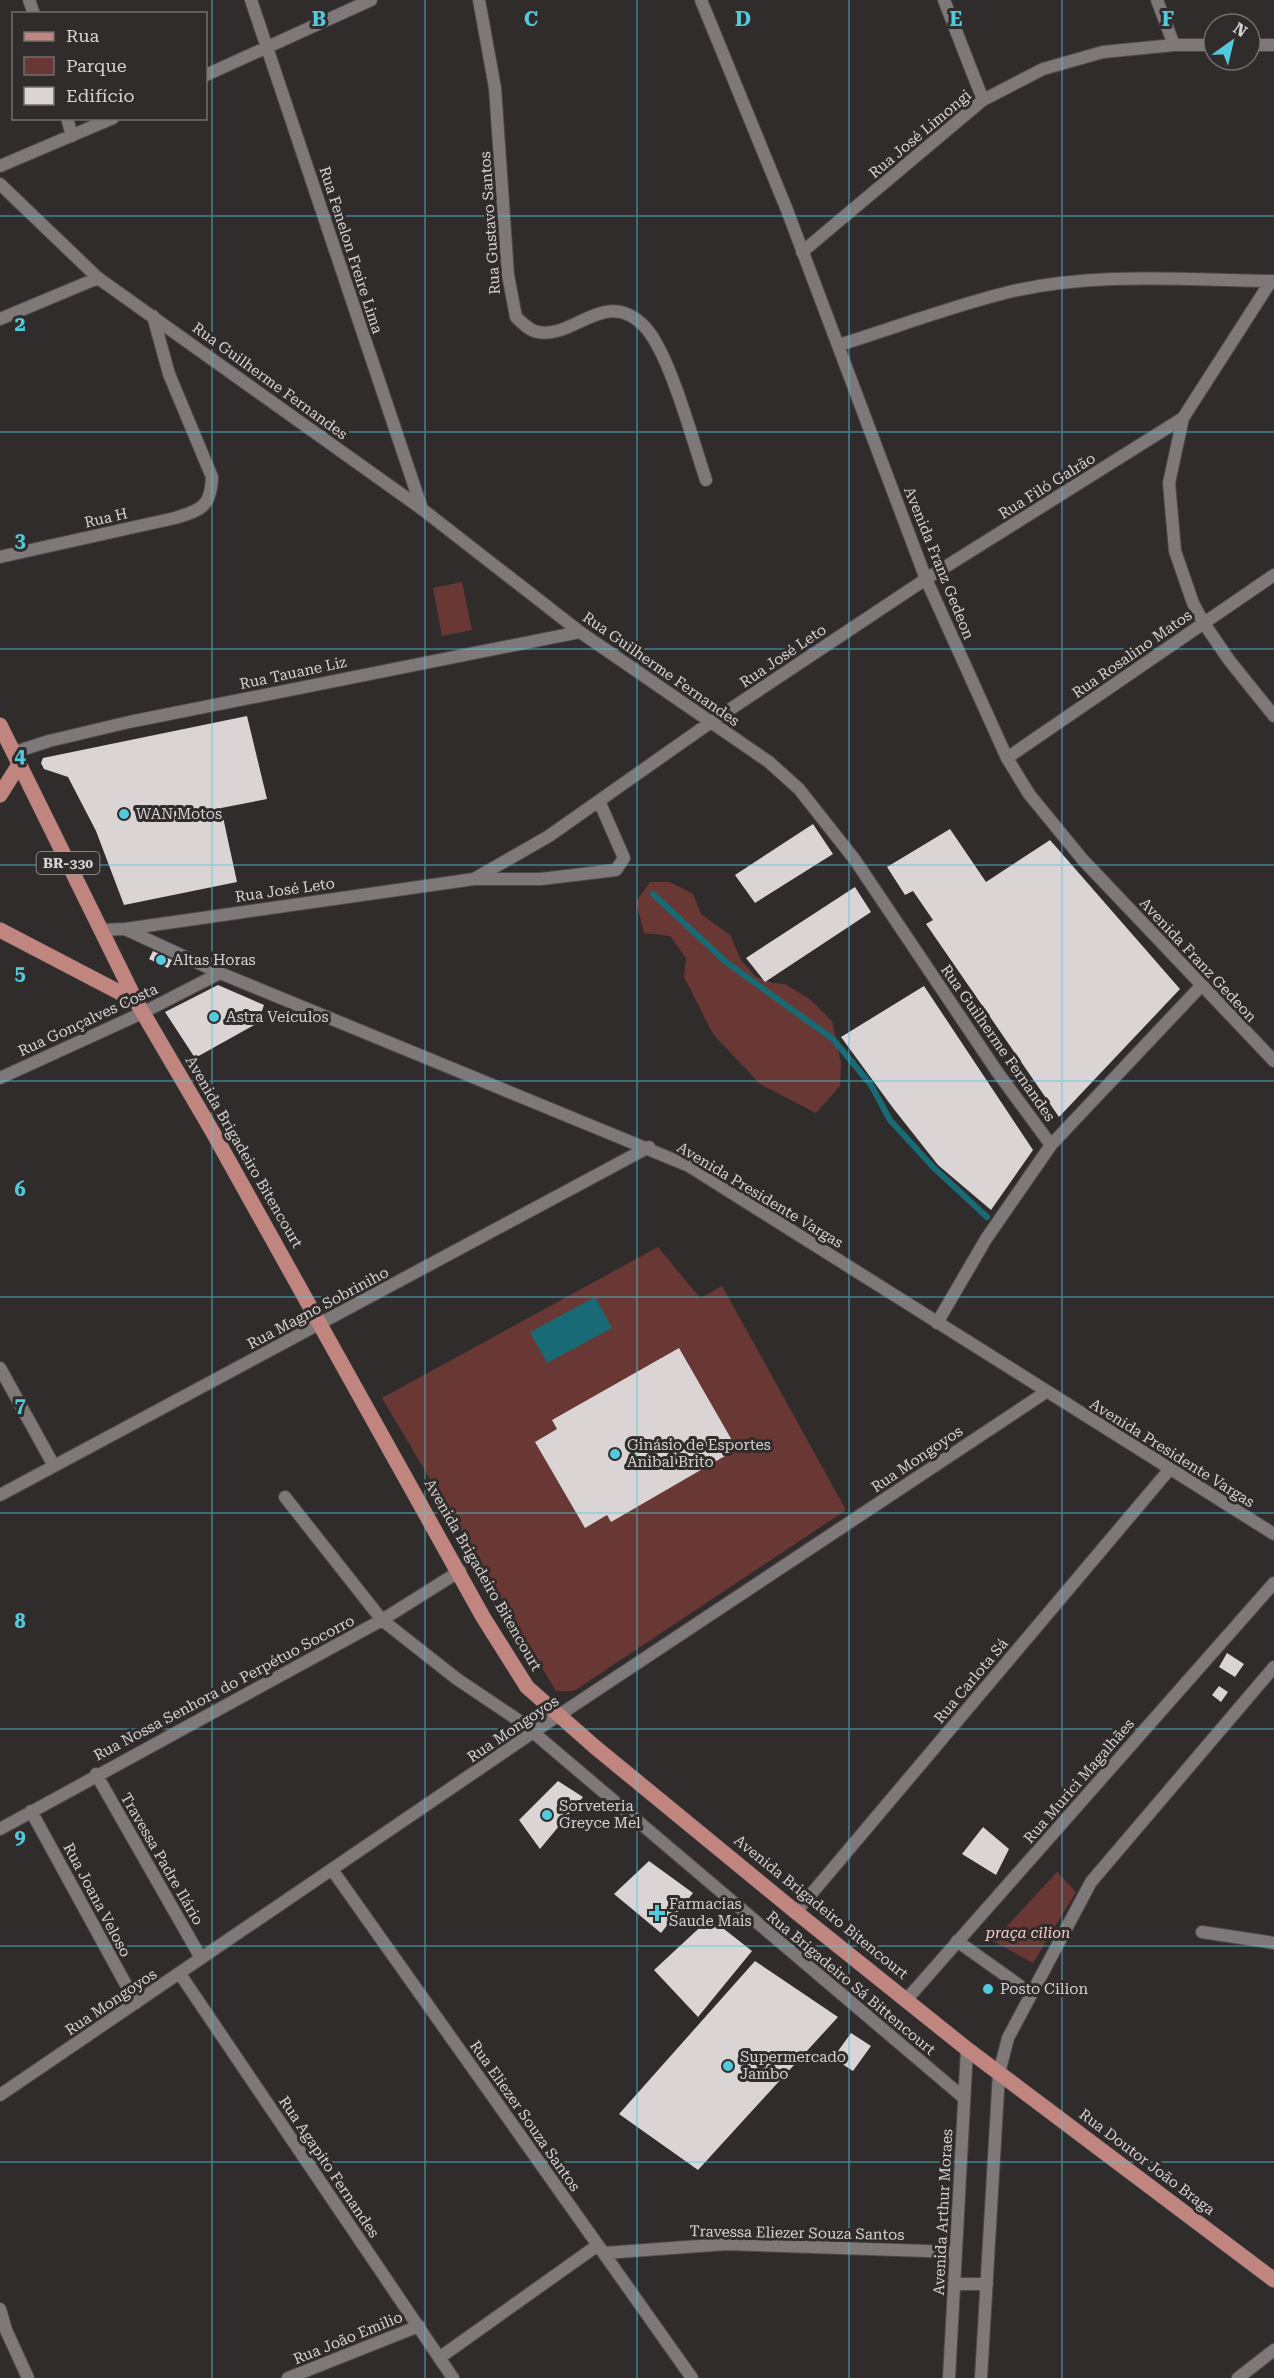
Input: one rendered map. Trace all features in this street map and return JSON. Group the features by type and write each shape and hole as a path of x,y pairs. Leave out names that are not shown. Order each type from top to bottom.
{"main road":[{"name":"BR-330","path":"0,725 18,758 99,930 140,1006"},
{"path":"0,795 18,758"},
{"path":"0,930 140,1006"},
{"name":"Avenida Brigadeiro Bitencourt","path":"140,1006 459,1570 483,1617 527,1687 558,1716 796,1912 999,2073"},
{"name":"Rua Doutor João Braga","path":"999,2073 1274,2280"}],"street":[{"name":"Rua Fenelon Freire Lima","path":"251,0 422,509"},
{"path":"207,75 371,0"},
{"name":"Rua Gustavo Santos","path":"479,0 495,88 508,275 511,302 516,317 538,332 550,331 604,312 624,313 643,325 660,349 706,480"},
{"name":"Avenida Franz Gedeon","path":"701,0 839,345 926,579 1007,758 1029,794 1083,860 1274,1061"},
{"path":"944,0 983,100"},
{"path":"1157,0 1173,45"},
{"name":"Rua José Limongi","path":"802,252 983,100 1043,69 1093,54 1173,45 1202,45"},
{"path":"68,120 72,136"},
{"path":"0,166 108,120"},
{"name":"Rua Guilherme Fernandes","path":"0,184 98,278 422,509 580,632 769,762 806,798 855,860 998,1072 1051,1145"},
{"path":"839,345 1006,293 1071,282 1132,277 1272,281"},
{"path":"0,319 98,278"},
{"path":"1272,281 1183,418 1169,483 1175,551 1203,622 1274,716"},
{"name":"Rua H","path":"0,557 175,518 196,511 211,494 212,477 169,374 153,316"},
{"name":"Rua Filó Galrão","path":"926,579 1183,418"},
{"name":"Rua Rosalino Matos","path":"1007,758 1274,575"},
{"name":"Rua José Leto","path":"474,879 549,836 711,722 926,579"},
{"name":"Rua Tauane Liz","path":"18,758 49,741 129,722 580,632"},
{"name":"Rua José Leto","path":"99,930 474,879 541,879 616,870 624,858 600,801"},
{"name":"Avenida Presidente Vargas","path":"125,928 220,973 649,1147 689,1166 1274,1534"},
{"name":"Rua Gonçalves Costa","path":"0,1078 140,1006 220,973"},
{"path":"937,1323 986,1239 1051,1145 1201,986"},
{"name":"Rua Magno Sobriniho","path":"0,1495 649,1147"},
{"path":"0,1368 54,1466"},
{"name":"Rua Mongoyos","path":"0,2095 333,1871 532,1733 1046,1392"},
{"name":"Rua Carlota Sá","path":"796,1912 1169,1470"},
{"name":"Rua Brigadeiro Sá Bittencourt","path":"285,1497 382,1620 532,1733 964,2098"},
{"name":"Rua Nossa Senhora do Perpétuo Socorro","path":"0,1829 96,1774 382,1620 459,1570"},
{"name":"Rua Murici Magalhães","path":"907,1998 1274,1583"},
{"path":"981,2378 999,2073 1008,2038 1091,1882 1274,1667"},
{"name":"Travessa Padre Ilário","path":"96,1774 201,1958"},
{"name":"Rua Joana Veloso","path":"32,1811 136,2003"},
{"name":"Rua Eliezer Souza Santos","path":"333,1871 692,2378"},
{"path":"1202,1932 1274,1943"},
{"path":"957,1941 1030,1994"},
{"name":"Rua Agapito Fernandes","path":"180,1974 453,2378"},
{"name":"Avenida Arthur Moraes","path":"949,2378 967,2049"},
{"name":"Travessa Eliezer Souza Santos","path":"601,2249 727,2244 955,2252"},
{"path":"440,2358 601,2249"},
{"path":"954,2284 987,2284"},
{"path":"0,2309 3,2335 28,2378"},
{"name":"Rua João Emilio","path":"288,2378 418,2326"},
{"path":"1238,2378 1274,2350"}],"green space":[{"path":"462,582 472,630 442,636 433,588"},
{"path":"650,882 670,882 693,894 701,914 730,935 741,960 756,977 773,983 785,984 811,1000 832,1021 841,1063 840,1086 816,1113 760,1084 713,1034 684,977 686,958 670,936 644,933 636,902"},
{"name":"Ginásio de Esportes Anibal Brito","path":"658,1247 700,1298 722,1286 846,1510 574,1691 556,1691 382,1398"},
{"name":"praça cilion","path":"1057,1872 1076,1892 1033,1963 993,1941"}],"water":[{"path":"595,1297 612,1328 547,1363 530,1332"}],"building":[{"name":"WAN Motos","path":"247,716 267,799 221,808 237,882 124,905 96,831 68,777 44,769 41,763 43,758"},
{"path":"813,824 833,854 755,903 735,875"},
{"path":"950,829 986,882 1050,840 1180,989 1059,1117 926,924 933,920 913,891 905,895 887,867"},
{"path":"855,887 871,912 765,982 746,958"},
{"name":"Altas Horas","path":"153,951 172,960 168,968 149,959"},
{"name":"Astra Veículos","path":"218,985 264,1005 258,1023 195,1058 165,1012"},
{"path":"924,986 1033,1150 991,1210 938,1165 841,1037"},
{"path":"679,1348 737,1449 611,1522 607,1515 585,1528 535,1442 557,1429 552,1420"},
{"path":"1227,1653 1244,1664 1235,1677 1219,1667"},
{"path":"1219,1686 1228,1692 1221,1702 1212,1695"},
{"name":"Sorveteria Greyce Mel","path":"558,1781 583,1797 540,1849 519,1820"},
{"path":"983,1827 1009,1849 996,1875 962,1854"},
{"name":"Farmacias Saude Mais","path":"649,1861 693,1893 661,1933 614,1894"},
{"path":"710,1918 752,1951 698,2017 654,1970"},
{"name":"Supermercado Jambo","path":"755,1961 838,2017 698,2170 619,2114"},
{"path":"851,2033 871,2046 853,2071 833,2058"}],"waterway":[{"path":"653,894 726,962 833,1039 871,1085 890,1120 933,1167 987,1217"}],"place":[{"name":"WAN Motos","path":"124,814"},
{"name":"Altas Horas","path":"161,960"},
{"name":"Astra Veículos","path":"214,1017"},
{"name":"Ginásio de Esportes Anibal Brito","path":"615,1454"},
{"name":"Sorveteria Greyce Mel","path":"547,1815"},
{"name":"Farmacias Saude Mais","path":"657,1913"},
{"name":"Posto Cilion","path":"988,1989"},
{"name":"Supermercado Jambo","path":"728,2066"}]}
